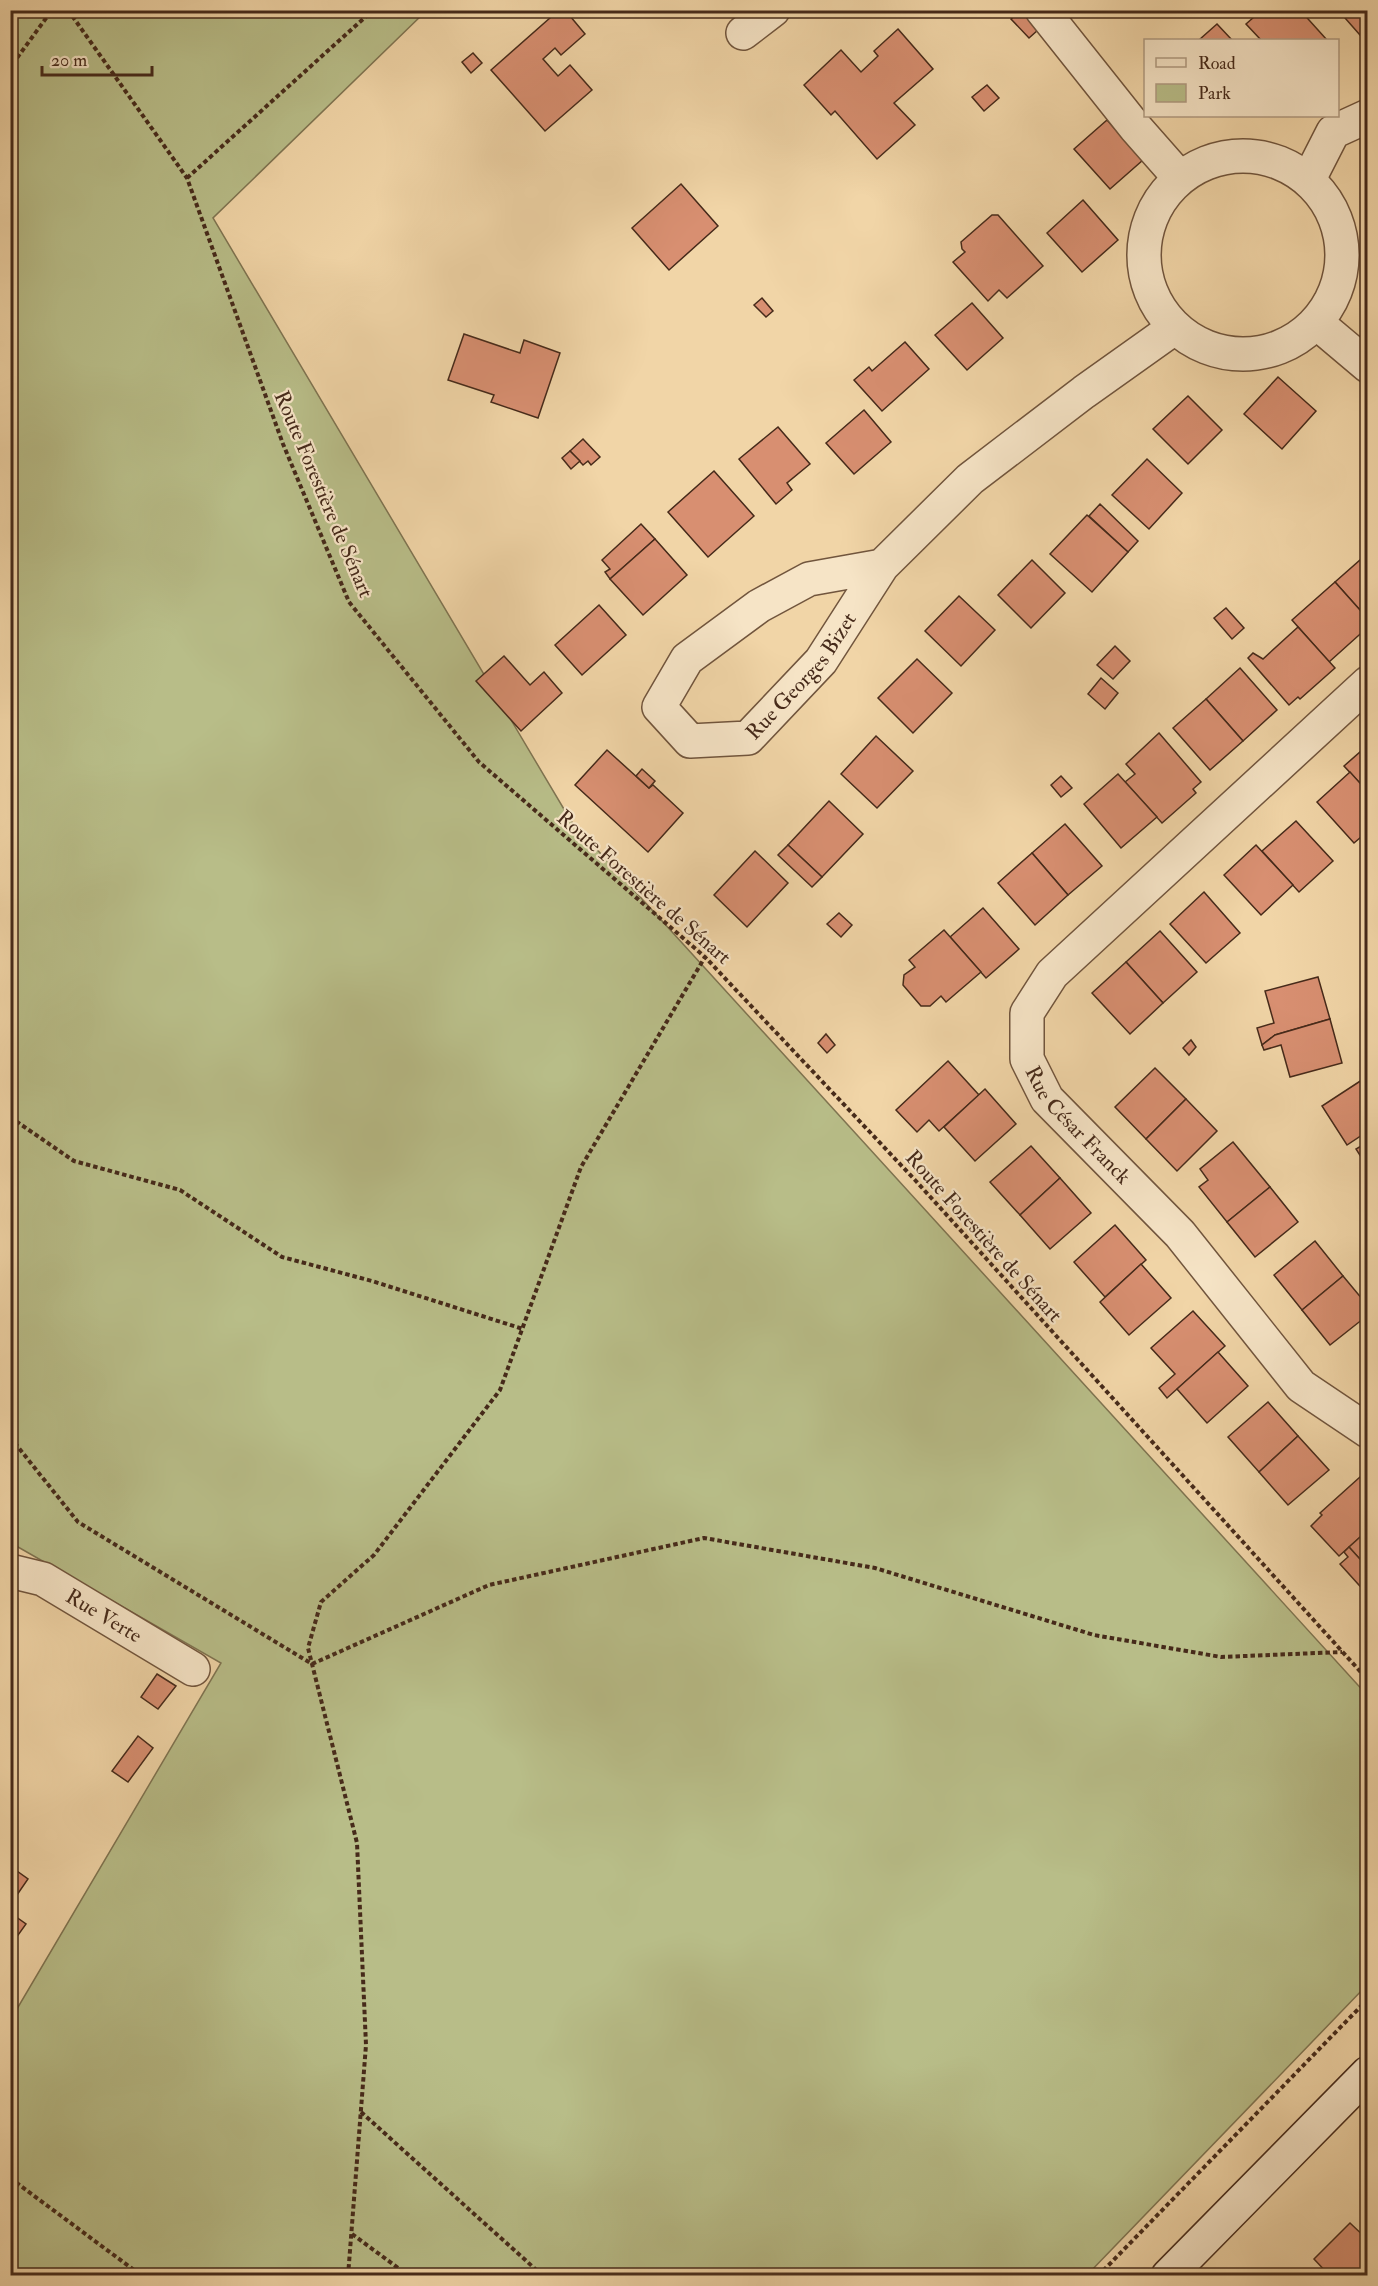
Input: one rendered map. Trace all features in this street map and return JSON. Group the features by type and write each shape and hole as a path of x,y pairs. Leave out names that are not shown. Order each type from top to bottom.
{"street":[{"path":"743,33 773,10"},
{"path":"1042,10 1135,127 1179,177"},
{"path":"1309,179 1333,132 1368,116"},
{"path":"1237,155 1279,161 1309,179 1331,205 1343,238 1340,283 1317,323 1289,344 1241,356 1206,349 1174,328 1153,300 1145,275 1144,240 1157,204 1179,177 1203,163 1237,155"},
{"path":"1317,323 1368,366"},
{"name":"Rue Georges Bizet","path":"882,566 809,579 759,606 687,659 659,707 690,741 748,738 821,661 882,566 970,479 1084,392 1174,328"},
{"name":"Rue César Franck","path":"1368,683 1052,974 1027,1013 1027,1059 1047,1099 1180,1234 1302,1386 1368,1431"},
{"name":"Rue Verte","path":"10,1571 43,1579 193,1669"},
{"path":"1168,2276 1368,2073"}],"path":[{"path":"10,60 17,58 52,10"},
{"name":"Route Forestière de Sénart","path":"68,10 187,178 283,444 349,602 479,762 705,957 915,1180 1368,1680"},
{"path":"187,178 373,10"},
{"path":"348,2276 366,2045 357,1843 308,1648 321,1602 374,1555 500,1390 581,1167 705,957"},
{"path":"10,1118 74,1161 180,1190 282,1257 372,1281 523,1329"},
{"path":"10,1437 78,1522 312,1664"},
{"path":"312,1664 489,1585 704,1539 875,1568 1094,1635 1221,1657 1341,1652"},
{"path":"1098,2276 1368,1999"},
{"path":"360,2112 543,2276"},
{"path":"10,2178 142,2276"},
{"path":"351,2234 409,2276"}],"green space":[{"path":"11,11 426,11 213,218 571,821 1367,1695 1367,1985 1087,2275 11,2275 11,2019 221,1663 11,1543"}],"building":[{"path":"559,10 565,10 585,34 561,55 555,48 543,59 558,76 570,65 592,90 545,131 491,70"},
{"path":"1022,10 1037,10 1047,22 1029,38 1011,19"},
{"path":"1262,10 1300,10 1326,39 1260,39 1246,24"},
{"path":"1338,10 1368,10 1368,43 1367,43"},
{"path":"1217,24 1231,39 1200,39"},
{"path":"898,29 933,69 894,103 915,125 877,159 835,111 831,115 804,85 841,50 861,72 878,56 874,51"},
{"path":"473,53 482,63 471,73 462,62"},
{"path":"987,85 999,98 984,111 972,97"},
{"path":"1107,120 1143,160 1110,189 1074,149"},
{"path":"681,184 718,226 669,270 632,228"},
{"path":"1083,200 1118,240 1082,272 1047,233"},
{"path":"992,215 998,215 1043,266 1007,298 999,290 988,301 953,262 965,252 961,242"},
{"path":"762,298 773,311 766,317 754,305"},
{"path":"972,303 1003,338 967,370 935,335"},
{"path":"464,334 520,353 524,340 560,353 538,418 491,402 494,395 448,380"},
{"path":"905,342 929,369 882,411 854,380 869,367 872,371"},
{"path":"1278,377 1316,411 1282,449 1244,414"},
{"path":"1188,396 1222,430 1188,464 1153,429"},
{"path":"864,410 891,442 854,474 826,443"},
{"path":"778,427 810,464 787,483 792,490 776,504 739,459"},
{"path":"583,439 600,457 591,465 588,461 583,465 570,451"},
{"path":"570,451 580,461 571,469 562,458"},
{"path":"1147,459 1182,493 1149,529 1112,495"},
{"path":"714,471 754,516 708,557 668,512"},
{"path":"1100,504 1138,541 1128,552 1089,516"},
{"path":"1087,515 1128,552 1092,592 1050,554"},
{"path":"641,524 655,539 610,579 605,572 610,569 602,560"},
{"path":"655,539 687,575 643,615 610,579"},
{"path":"1368,553 1368,619 1335,582"},
{"path":"1032,560 1065,593 1031,628 998,595"},
{"path":"1335,582 1368,619 1368,627 1329,662 1292,620"},
{"path":"959,596 995,630 961,666 925,631"},
{"path":"599,605 626,635 582,675 555,645"},
{"path":"1226,608 1244,628 1232,639 1214,618"},
{"path":"1298,627 1335,668 1300,699 1298,697 1289,705 1248,658 1253,653 1263,659"},
{"path":"1115,646 1130,661 1113,679 1097,665"},
{"path":"504,656 530,685 544,672 562,693 521,731 476,681"},
{"path":"917,659 952,693 913,733 878,698"},
{"path":"1240,668 1277,710 1243,741 1206,699"},
{"path":"1101,678 1118,693 1105,709 1088,694"},
{"path":"1206,699 1243,741 1210,770 1173,728"},
{"path":"1159,733 1201,782 1193,789 1196,793 1162,823 1125,782 1135,774 1126,764"},
{"path":"876,736 913,771 877,808 841,774"},
{"path":"1368,745 1368,792 1344,766"},
{"path":"607,750 649,788 653,785 683,813 648,852 575,785"},
{"path":"642,769 655,781 649,788 636,776"},
{"path":"1350,772 1368,792 1368,831 1354,843 1317,802"},
{"path":"1118,774 1157,817 1121,848 1084,804"},
{"path":"1061,776 1072,788 1061,797 1051,785"},
{"path":"829,801 863,834 822,877 788,845"},
{"path":"1296,821 1333,861 1299,892 1262,851"},
{"path":"1065,824 1102,866 1068,895 1032,853"},
{"path":"788,845 822,877 812,887 778,855"},
{"path":"1256,845 1293,885 1261,915 1224,875"},
{"path":"755,851 788,883 747,927 714,895"},
{"path":"1032,853 1068,895 1035,925 998,883"},
{"path":"1204,892 1240,933 1206,963 1170,924"},
{"path":"983,908 1019,949 986,978 950,937"},
{"path":"839,913 852,925 841,937 827,924"},
{"path":"944,930 981,972 946,1002 941,996 930,1006 921,1006 903,985 904,975 915,967 909,960"},
{"path":"1160,931 1197,972 1163,1003 1126,962"},
{"path":"1126,962 1163,1003 1130,1034 1092,993"},
{"path":"1318,977 1330,1019 1275,1035 1262,1045 1257,1028 1274,1023 1265,991"},
{"path":"1330,1019 1342,1063 1290,1077 1281,1045 1264,1050 1262,1045 1275,1035"},
{"path":"826,1034 835,1045 827,1053 818,1043"},
{"path":"1191,1040 1196,1047 1189,1055 1183,1048"},
{"path":"948,1061 979,1095 939,1131 929,1120 917,1132 896,1110"},
{"path":"1155,1068 1186,1099 1146,1139 1115,1107"},
{"path":"1368,1076 1368,1131 1347,1145 1322,1106"},
{"path":"985,1089 1016,1124 975,1161 944,1127"},
{"path":"1186,1099 1217,1131 1177,1171 1146,1139"},
{"path":"1233,1142 1270,1187 1227,1222 1199,1187 1208,1180 1200,1169"},
{"path":"1368,1142 1368,1168 1356,1149"},
{"path":"1031,1146 1060,1178 1020,1215 990,1182"},
{"path":"1060,1178 1091,1213 1050,1249 1020,1215"},
{"path":"1270,1187 1298,1222 1255,1257 1227,1222"},
{"path":"1115,1225 1146,1260 1105,1297 1074,1262"},
{"path":"1315,1241 1343,1276 1302,1310 1274,1275"},
{"path":"1141,1264 1171,1298 1129,1335 1100,1302"},
{"path":"1343,1276 1368,1306 1368,1315 1330,1345 1302,1310"},
{"path":"1193,1311 1225,1346 1167,1398 1159,1388 1175,1374 1151,1348"},
{"path":"1218,1352 1248,1386 1207,1423 1177,1389"},
{"path":"1268,1402 1298,1436 1259,1472 1228,1437"},
{"path":"1298,1436 1329,1470 1288,1505 1259,1472"},
{"path":"1360,1477 1368,1485 1368,1530 1339,1556 1311,1526 1322,1515 1320,1513"},
{"path":"1368,1530 1368,1568 1349,1547"},
{"path":"1349,1547 1368,1568 1368,1595 1340,1564 1348,1557 1344,1552"},
{"path":"157,1674 176,1686 158,1709 141,1697"},
{"path":"138,1736 153,1748 128,1782 112,1771"},
{"path":"10,1866 28,1879 10,1905"},
{"path":"12,1914 26,1924 16,1938 10,1933"},
{"path":"1350,2223 1368,2240 1368,2264 1362,2270 1368,2276 1330,2276 1314,2259"}]}
